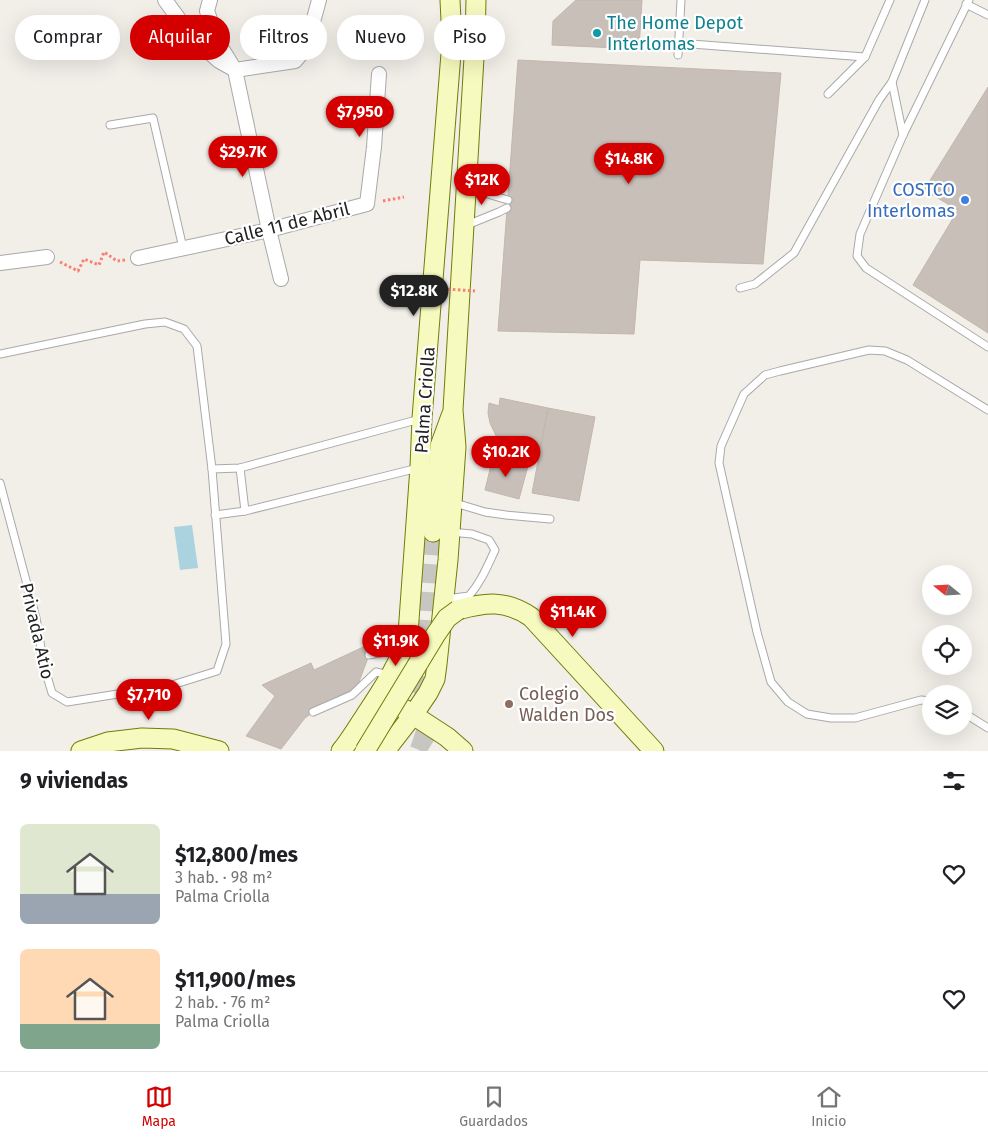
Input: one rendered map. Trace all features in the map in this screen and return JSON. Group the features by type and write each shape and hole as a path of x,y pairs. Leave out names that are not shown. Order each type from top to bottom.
{"main road":[{"name":"Palma Criolla","path":"341,751 391,675 404,648 408,634 422,418 452,41 450,0"},
{"name":"Palma Criolla","path":"399,734 435,679 444,599 442,532 452,502 456,447 453,410 476,0"},
{"path":"442,532 440,446 453,410"},
{"path":"364,751 447,618 458,610 493,603 520,610 531,617 654,751"},
{"path":"376,700 399,734"},
{"path":"399,734 420,731 447,737 463,751"},
{"path":"399,734 447,737"},
{"path":"81,751 108,742 142,738 173,739 219,751"}],"street":[{"path":"165,0 192,37 219,61 235,70 295,62 306,48 319,0"},
{"path":"210,0 207,12 219,44 235,70 281,279"},
{"name":"Calle 11 de Abril","path":"138,258 269,230 367,204 374,147 379,74"},
{"path":"0,263 47,257"}],"lane":[{"path":"678,56 681,0"},
{"path":"828,94 865,56 890,0"},
{"path":"740,288 755,284 794,253 879,100 892,82 925,0"},
{"path":"988,15 967,2 903,135 860,234 857,256 866,268 988,347"},
{"path":"678,43 865,56"},
{"path":"892,82 903,135"},
{"path":"110,125 153,118 183,248"},
{"path":"464,226 499,212 508,204 501,198 466,188"},
{"name":"Privada Atio","path":"0,354 145,324 165,322 184,330 197,346 212,469 226,644 216,671 169,686 67,702 52,693 44,666 36,618 0,483"},
{"path":"922,700 855,718 831,718 807,714 788,702 771,682 757,632 719,462 721,446 744,394 765,375 869,350 885,351 906,360 988,410"},
{"path":"212,469 240,468 422,418"},
{"path":"215,515 246,511 420,467"},
{"path":"240,468 246,511"},
{"path":"452,502 485,512 550,519"},
{"path":"442,532 472,534 489,540 494,550 485,573 469,596 444,599"},
{"path":"369,655 404,648"},
{"path":"313,712 352,695 376,672 391,675"},
{"path":"972,719 988,728"}],"path":[{"path":"367,204 404,197"},
{"path":"47,257 61,262 78,272 84,259 99,265 104,252 117,261 138,258"},
{"path":"418,286 475,291"}],"water":[{"path":"192,525 198,568 180,570 174,527"}],"building":[{"name":"The Home Depot Interlomas","path":"576,0 642,0 639,49 552,45 553,21"},
{"path":"518,60 781,73 763,264 640,260 634,334 498,331"},
{"name":"COSTCO Interlomas","path":"988,87 988,333 913,285 958,210 924,190"},
{"path":"500,398 548,408 539,454 498,447 499,442 490,423 488,413 489,403 499,406"},
{"path":"548,408 595,417 579,501 532,493"},
{"path":"493,457 528,466 519,499 485,490"},
{"path":"374,642 357,687 328,701 305,718 281,749 246,736 275,696 262,685 311,663 314,670"}],"tunnel":[{"path":"383,739 414,695 424,669 433,532"},
{"path":"386,737 396,735 408,736 424,742 438,751"}],"place":[{"name":"The Home Depot Interlomas","path":"597,33"},
{"name":"COSTCO Interlomas","path":"965,200"},
{"name":"Colegio Walden Dos","path":"509,704"}]}
